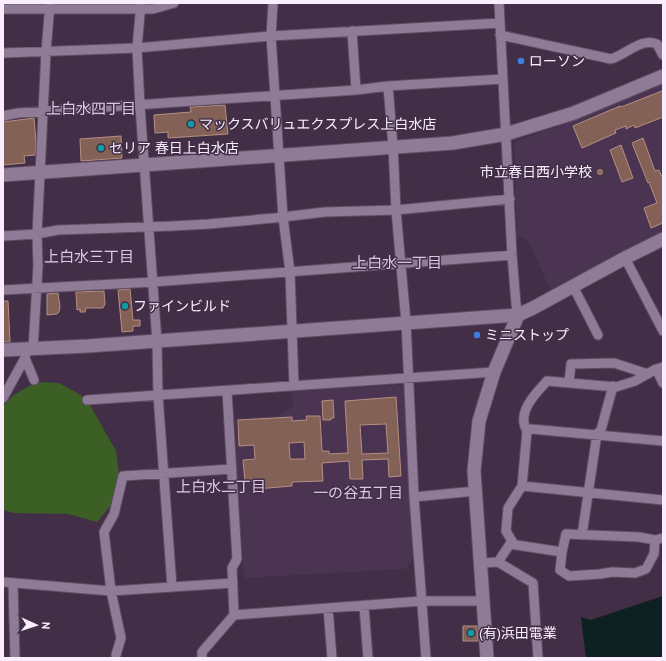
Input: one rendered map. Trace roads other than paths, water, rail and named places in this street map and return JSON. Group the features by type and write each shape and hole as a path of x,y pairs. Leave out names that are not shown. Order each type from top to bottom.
{"street":[{"path":"3,9 50,6 140,6 153,9 174,3"},
{"path":"273,3 271,36 283,217 290,272 294,386"},
{"path":"487,658 474,471 479,421 494,372 518,315 512,255 499,3"},
{"path":"34,380 28,352 38,266 37,234 42,112 50,6"},
{"path":"140,6 137,48 140,106 157,342 158,395 172,587"},
{"path":"3,53 137,48 271,36 500,23"},
{"path":"352,31 356,90"},
{"path":"500,35 611,59 619,57 642,43 651,41 657,44 663,55"},
{"path":"3,175 280,156 453,142 506,134 574,113 663,76"},
{"path":"3,116 18,113 140,106 356,90 388,86 503,79"},
{"path":"388,86 400,264 406,322 414,497 426,658"},
{"path":"3,236 37,234 58,230 209,224 325,212 396,210 510,199"},
{"path":"3,350 28,352 406,322 518,315 663,239"},
{"path":"3,290 153,282 512,255"},
{"path":"625,258 663,331"},
{"path":"574,286 598,335"},
{"path":"3,398 28,352"},
{"path":"569,383 570,364 614,364 656,370"},
{"path":"656,370 663,383"},
{"path":"498,562 512,541 506,532 508,508 522,486 527,431 522,424 524,413 534,396 546,381 616,387 635,381 656,370"},
{"path":"87,400 494,372"},
{"path":"582,535 596,434 601,430 613,386"},
{"path":"199,656 234,615 232,568 237,559 227,390"},
{"path":"527,431 531,429 663,441"},
{"path":"116,654 121,638 111,591 104,532 114,514 124,476 232,468"},
{"path":"522,486 663,500"},
{"path":"414,497 476,491"},
{"path":"566,534 659,539 654,554 646,569 635,573 612,572 569,576 560,570 566,534"},
{"path":"510,544 562,552"},
{"path":"481,563 498,562 533,583 538,658"},
{"path":"3,582 111,591 233,584"},
{"path":"13,583 15,658"},
{"path":"234,615 422,601 483,601"},
{"path":"364,606 368,658"},
{"path":"328,608 332,658"}],"place":[{"name":"ローソン","path":"521,61"},
{"name":"マックスバリュエクスプレス上白水店","path":"191,124"},
{"name":"セリア 春日上白水店","path":"101,148"},
{"name":"市立春日西小学校","path":"600,172"},
{"name":"ファインビルド","path":"125,306"},
{"name":"ミニストップ","path":"477,335"},
{"name":"(有)浜田電業","path":"471,633"}],"district":[{"name":"上白水四丁目","path":"91,108"},
{"name":"上白水三丁目","path":"89,256"},
{"name":"上白水一丁目","path":"397,262"},
{"name":"上白水二丁目","path":"221,486"},
{"name":"一の谷五丁目","path":"358,492"}]}
